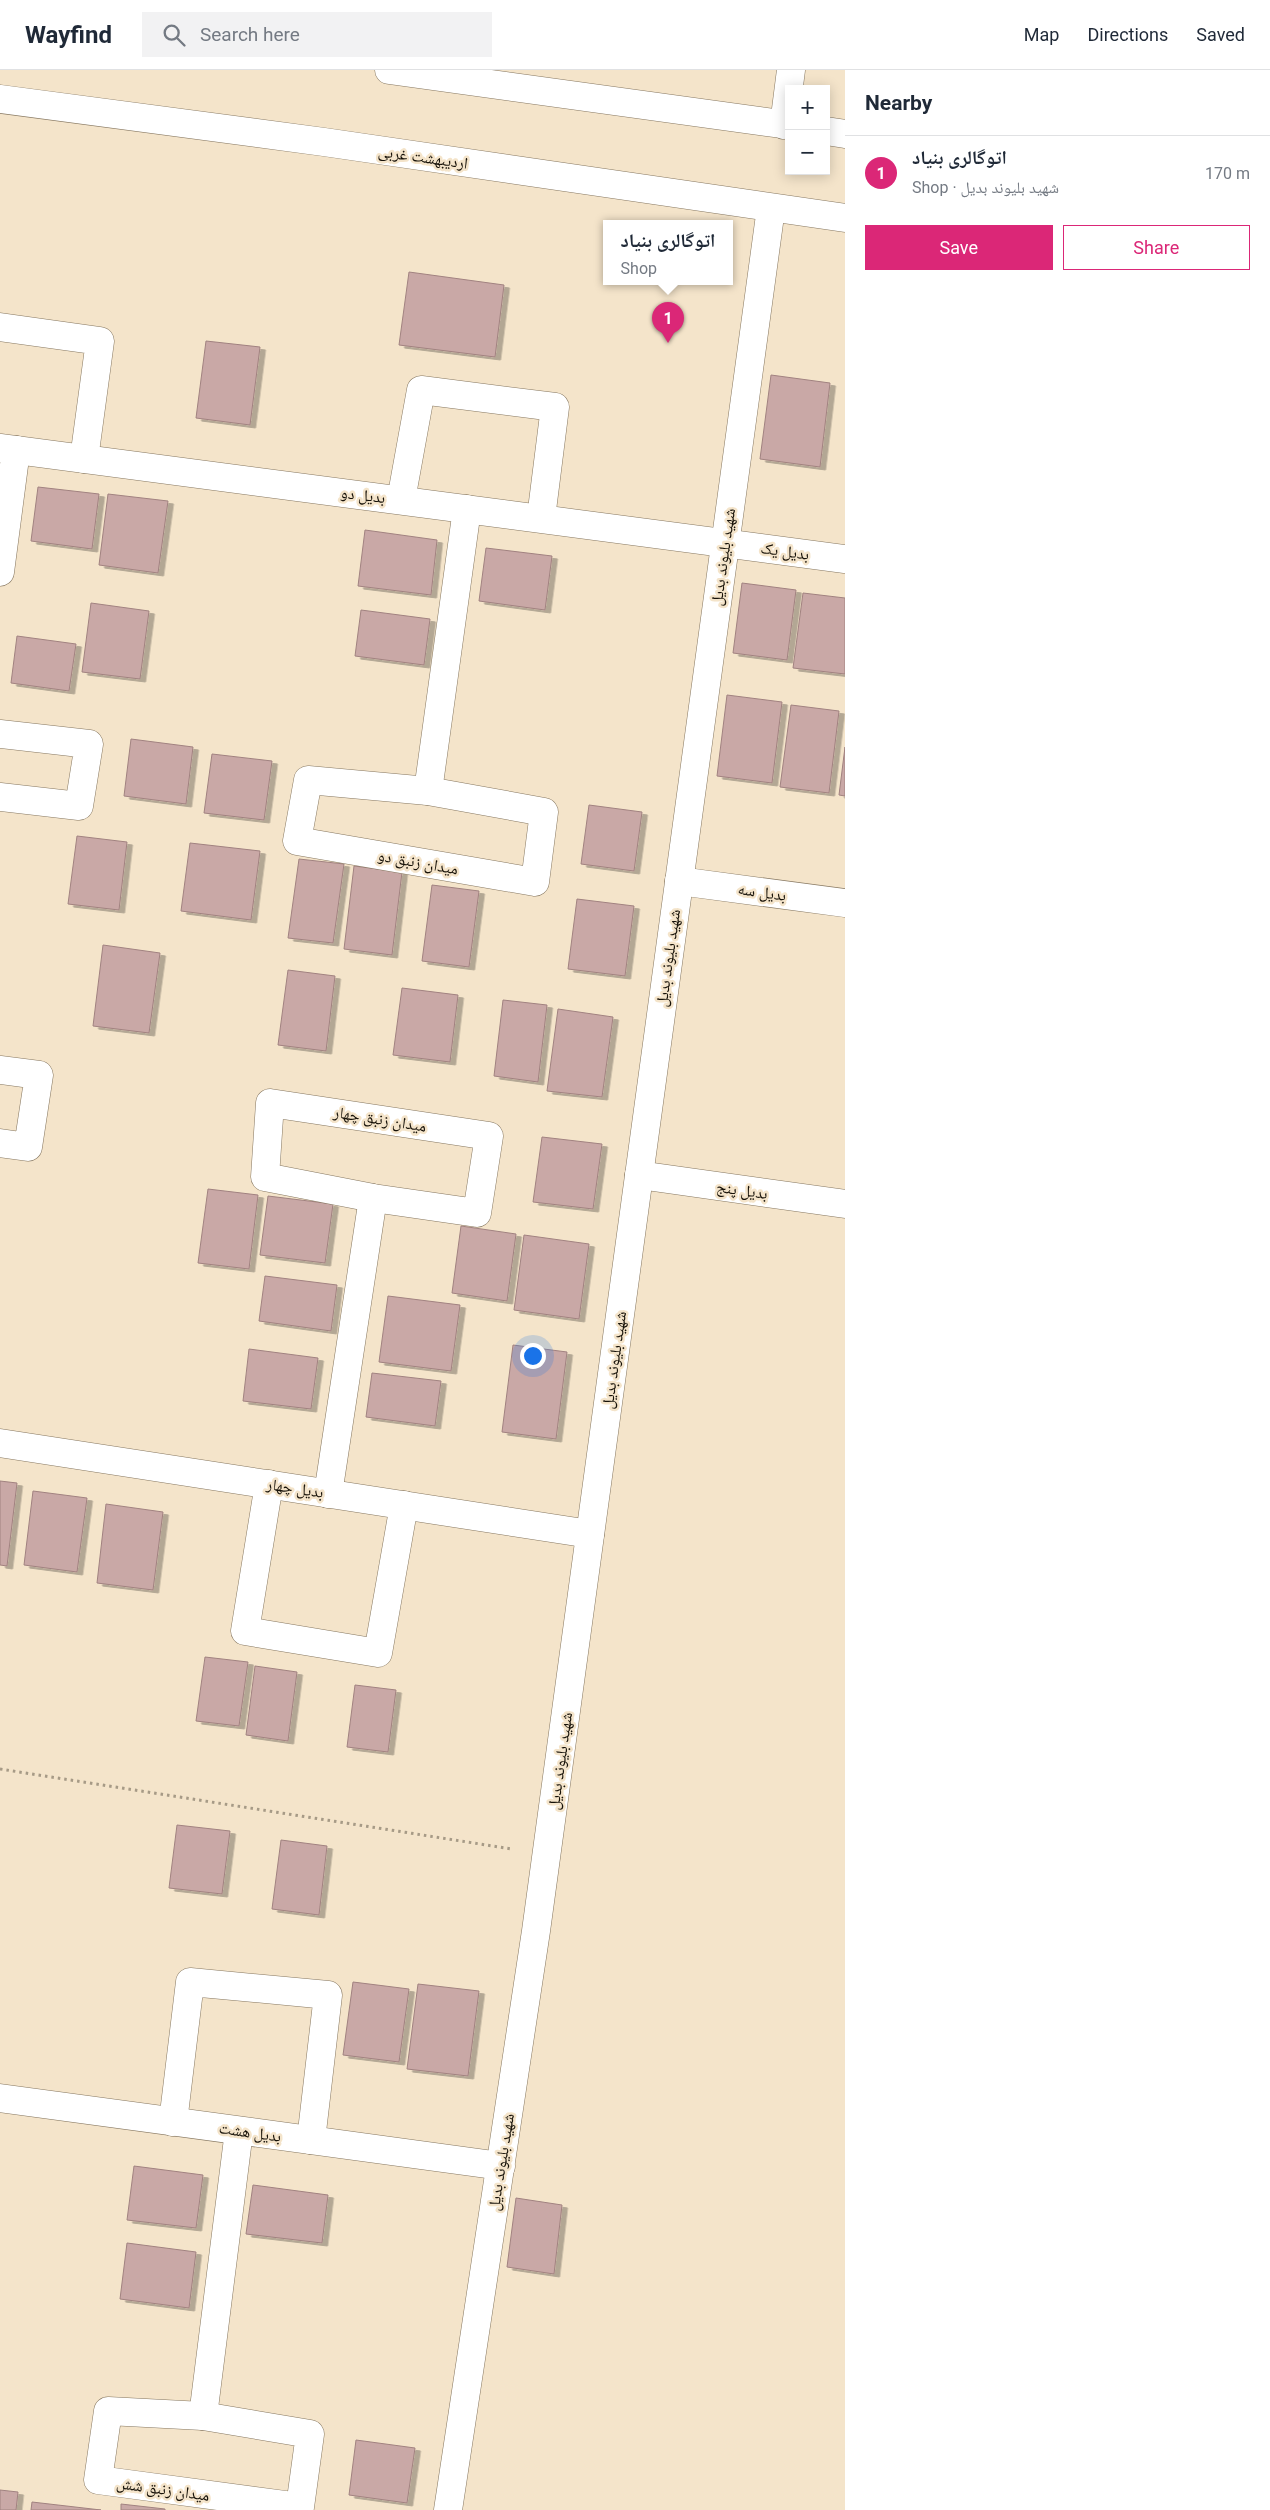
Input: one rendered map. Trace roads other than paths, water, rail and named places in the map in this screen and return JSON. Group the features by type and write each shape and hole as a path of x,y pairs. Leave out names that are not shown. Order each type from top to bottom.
{"street":[{"path":"388,70 785,125"},
{"path":"790,85 791,70"},
{"name":"اردیبهشت غربی","path":"0,99 324,142 845,218"},
{"path":"830,132 845,134"},
{"name":"شهید بلیوند بدیل","path":"448,2510 547,1855 772,208"},
{"path":"0,327 100,340 84,459"},
{"path":"401,500 421,390 555,408 540,518"},
{"path":"0,572 8,449"},
{"name":"بدیل دو","path":"8,449 725,542"},
{"path":"428,791 467,508"},
{"name":"بدیل یک","path":"725,542 845,559"},
{"path":"0,734 89,744 79,806 0,797"},
{"name":"میدان زنبق دو","path":"308,780 428,791 544,812 535,882 297,841 308,780"},
{"name":"بدیل سه","path":"679,882 845,904"},
{"path":"0,1070 39,1075 28,1147 0,1144"},
{"name":"میدان زنبق چهار","path":"270,1103 489,1136 477,1214 373,1198 265,1177 270,1103"},
{"name":"بدیل پنج","path":"639,1175 845,1204"},
{"path":"328,1494 373,1198"},
{"name":"بدیل چهار","path":"0,1443 590,1534"},
{"path":"269,1484 245,1631 378,1653 404,1505"},
{"path":"174,2122 190,1982 328,1995 311,2140"},
{"name":"بدیل هشت","path":"0,2098 500,2166"},
{"path":"203,2416 240,2131"},
{"name":"میدان زنبق شش","path":"108,2411 203,2416 310,2434 300,2507 98,2480 108,2411"}],"place":[{"name":"اتوگالری بنیاد","path":"668,343"}]}
